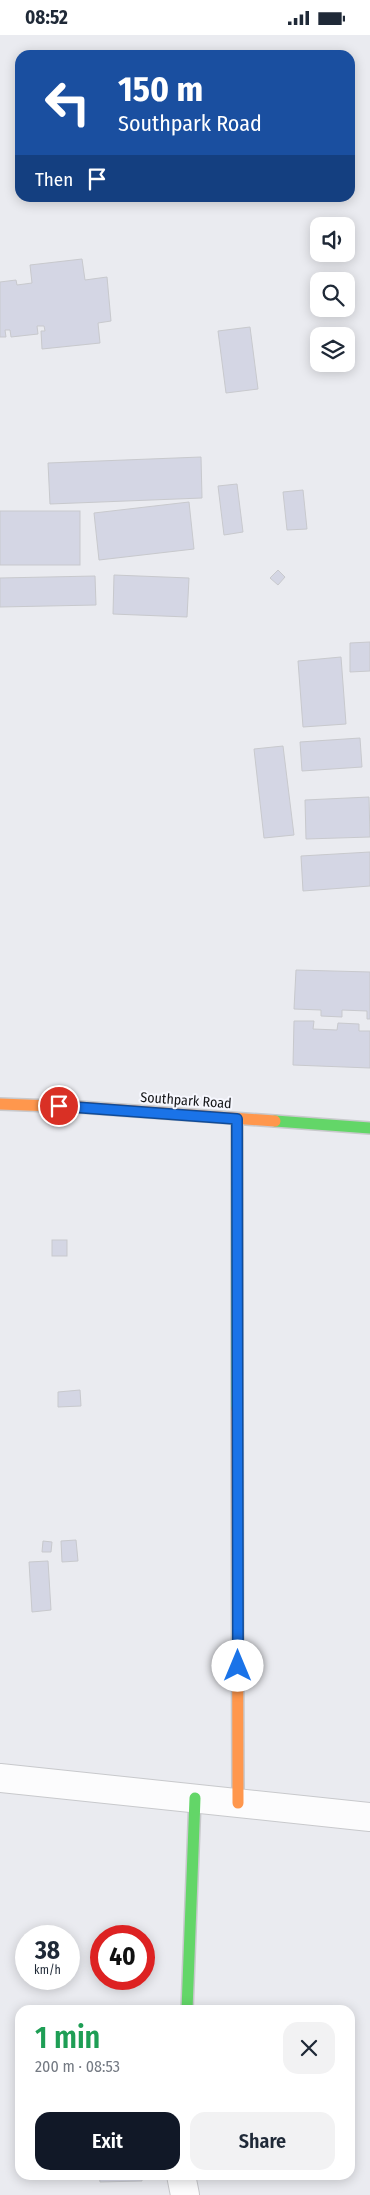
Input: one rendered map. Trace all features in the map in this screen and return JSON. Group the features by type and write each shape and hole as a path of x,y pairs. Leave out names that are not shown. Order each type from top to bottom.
{"street":[{"name":"Southpark Road","path":"0,1104 79,1107 370,1128"},
{"path":"237,1119 238,1803"},
{"path":"0,1778 370,1817"},
{"path":"187,2005 195,1799"},
{"path":"182,2180 185,2195"}],"building":[{"path":"82,259 85,280 107,277 111,321 98,323 100,343 42,349 41,331 45,331 44,326 37,326 38,334 11,337 10,330 5,330 6,337 0,337 0,282 16,280 17,285 32,283 30,265"},
{"path":"250,327 258,389 226,393 218,331"},
{"path":"201,457 202,498 50,504 48,463"},
{"path":"237,484 243,532 224,535 218,486"},
{"path":"303,490 307,529 287,530 283,492"},
{"path":"189,502 194,549 99,560 94,513"},
{"path":"0,511 80,511 80,565 0,565"},
{"path":"278,570 285,577 278,585 270,578"},
{"path":"114,575 189,578 187,617 113,614"},
{"path":"95,576 96,605 0,607 0,578"},
{"path":"370,642 370,671 350,672 350,643"},
{"path":"341,657 346,724 303,727 298,661"},
{"path":"360,738 362,767 302,771 300,742"},
{"path":"283,746 294,835 264,838 254,749"},
{"path":"369,797 370,837 306,839 305,800"},
{"path":"370,852 370,886 303,891 301,856"},
{"path":"296,970 370,972 370,1019 367,1019 367,1011 342,1010 342,1017 321,1016 321,1010 294,1009"},
{"path":"294,1021 314,1021 313,1029 337,1030 338,1023 359,1024 359,1031 370,1031 370,1068 293,1065"},
{"path":"52,1240 67,1240 67,1256 52,1256"},
{"path":"80,1390 81,1406 58,1407 58,1392"},
{"path":"76,1540 78,1561 62,1562 61,1541"},
{"path":"43,1541 52,1542 51,1552 42,1552"},
{"path":"48,1561 51,1610 32,1612 29,1562"},
{"path":"100,2180 142,2180 142,2181 100,2182"}],"traffic: fast":[{"path":"237,1119 237,1409"},
{"path":"275,1121 370,1128"},
{"path":"187,2005 195,1798"}],"traffic: slow":[{"path":"0,1104 79,1107 275,1121"},
{"path":"237,1409 238,1803"}],"route":[{"path":"59,1106 237,1119 238,1666"}]}
